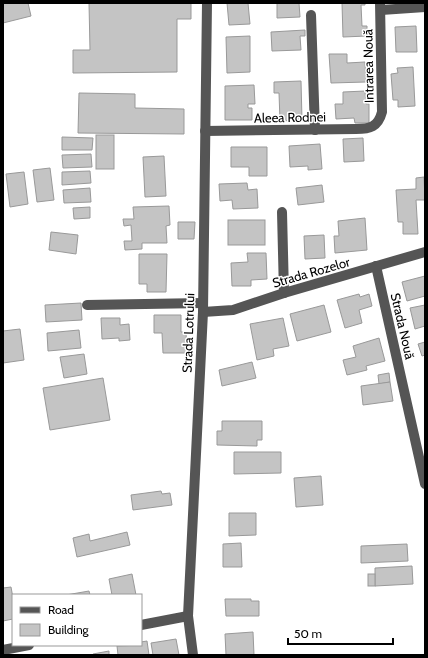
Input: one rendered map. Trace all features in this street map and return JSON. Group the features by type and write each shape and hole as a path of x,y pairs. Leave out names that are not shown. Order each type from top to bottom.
{"street":[{"name":"Strada Lotrului","path":"193,655 188,616 203,308 207,3"},
{"path":"380,6 425,7"},
{"name":"Intrarea Nouă","path":"374,126 380,120 382,112 380,6"},
{"path":"311,15 315,130"},
{"name":"Aleea Rodnei","path":"205,131 366,129 374,126"},
{"path":"282,212 284,293"},
{"name":"Strada Rozelor","path":"87,305 233,310 284,293 425,252"},
{"name":"Strada Nouă","path":"376,266 425,484"},
{"path":"142,625 188,616"},
{"path":"3,650 24,646"}],"building":[{"path":"3,3 28,3 31,16 3,23"},
{"path":"89,3 191,3 191,19 177,19 177,72 73,73 73,50 90,50"},
{"path":"227,3 248,3 250,24 229,25"},
{"path":"277,3 299,3 300,17 277,18"},
{"path":"342,3 365,3 365,5 361,5 362,26 367,26 367,36 343,37"},
{"path":"416,26 417,52 396,52 395,27"},
{"path":"305,30 305,36 300,36 301,50 272,51 271,32"},
{"path":"250,36 250,72 227,73 226,37"},
{"path":"329,54 347,54 347,63 365,62 366,82 331,83"},
{"path":"413,67 415,106 398,107 398,100 393,100 391,74 398,73 397,68"},
{"path":"301,81 302,120 280,121 279,93 274,93 274,82"},
{"path":"254,85 255,104 248,104 248,108 252,108 252,120 225,120 225,86"},
{"path":"365,91 366,104 369,104 369,123 355,123 354,118 336,119 335,104 343,104 343,92"},
{"path":"79,93 135,94 135,108 184,109 184,134 78,133"},
{"path":"96,135 114,135 114,169 96,169"},
{"path":"62,137 93,138 92,150 62,150"},
{"path":"363,138 364,161 344,162 343,139"},
{"path":"320,144 322,169 308,170 308,166 290,167 289,146"},
{"path":"231,147 267,147 267,176 249,176 249,167 231,167"},
{"path":"91,154 92,167 63,168 62,155"},
{"path":"164,156 166,196 145,197 143,157"},
{"path":"50,168 54,200 37,202 33,170"},
{"path":"90,171 91,183 62,185 62,172"},
{"path":"24,172 28,204 10,207 6,174"},
{"path":"424,177 425,200 416,200 418,234 403,234 403,222 398,222 396,190 416,189 416,178"},
{"path":"247,183 248,190 257,189 258,208 233,209 232,200 220,201 219,184"},
{"path":"322,185 324,202 298,205 296,188"},
{"path":"90,188 91,202 64,203 63,190"},
{"path":"169,206 170,225 166,226 167,243 142,243 142,249 125,250 124,241 132,241 131,225 124,226 123,219 134,219 133,207"},
{"path":"90,207 90,218 74,219 73,208"},
{"path":"365,218 367,250 335,253 334,236 339,236 338,221"},
{"path":"228,220 265,220 265,245 228,245"},
{"path":"178,222 195,222 194,239 178,239"},
{"path":"51,232 78,235 76,254 49,250"},
{"path":"324,235 325,258 305,259 304,236"},
{"path":"247,253 266,253 267,279 251,280 251,286 232,286 231,263 248,262"},
{"path":"139,254 167,254 166,292 147,292 147,284 139,284"},
{"path":"425,276 425,296 407,301 402,282"},
{"path":"359,294 360,297 369,294 372,306 359,310 362,323 345,328 337,300"},
{"path":"81,303 82,320 46,322 45,305"},
{"path":"324,305 331,332 297,341 290,314"},
{"path":"425,305 425,326 415,329 410,308"},
{"path":"154,315 181,315 181,332 186,332 187,353 163,353 162,333 154,333"},
{"path":"101,318 120,318 120,325 129,324 130,340 119,341 119,338 102,339"},
{"path":"283,318 289,346 273,349 274,356 257,360 250,324"},
{"path":"20,329 24,360 3,363 3,331"},
{"path":"79,330 81,348 48,351 47,333"},
{"path":"379,338 385,361 366,366 367,370 347,375 343,360 356,357 353,346"},
{"path":"425,342 425,355 422,356 418,344"},
{"path":"84,354 87,374 64,378 60,357"},
{"path":"252,362 256,378 222,386 219,370"},
{"path":"389,373 390,382 379,384 378,375"},
{"path":"103,378 110,420 50,430 43,388"},
{"path":"390,382 393,401 363,405 361,386"},
{"path":"222,421 262,421 262,440 257,440 257,446 217,445 217,431 222,431"},
{"path":"234,452 281,452 281,473 234,474"},
{"path":"321,476 323,505 296,507 294,478"},
{"path":"161,491 162,494 170,493 172,505 133,510 131,495"},
{"path":"229,513 256,513 256,535 229,536"},
{"path":"127,532 130,545 77,557 73,538 89,534 90,541"},
{"path":"241,543 242,567 223,567 223,544"},
{"path":"407,544 408,561 361,563 361,546"},
{"path":"412,566 413,584 375,586 375,568"},
{"path":"132,574 136,594 112,594 109,579"},
{"path":"368,574 375,574 375,586 368,586"},
{"path":"11,587 12,594 12,619 3,621 3,588"},
{"path":"89,591 90,594 72,594"},
{"path":"225,599 251,599 251,601 259,601 259,616 226,616"},
{"path":"253,632 254,655 226,655 225,634"},
{"path":"176,639 179,655 153,655 151,643"},
{"path":"147,641 149,655 118,655 117,646 142,646 142,642"},
{"path":"109,651 109,655 93,655 93,654"}]}
